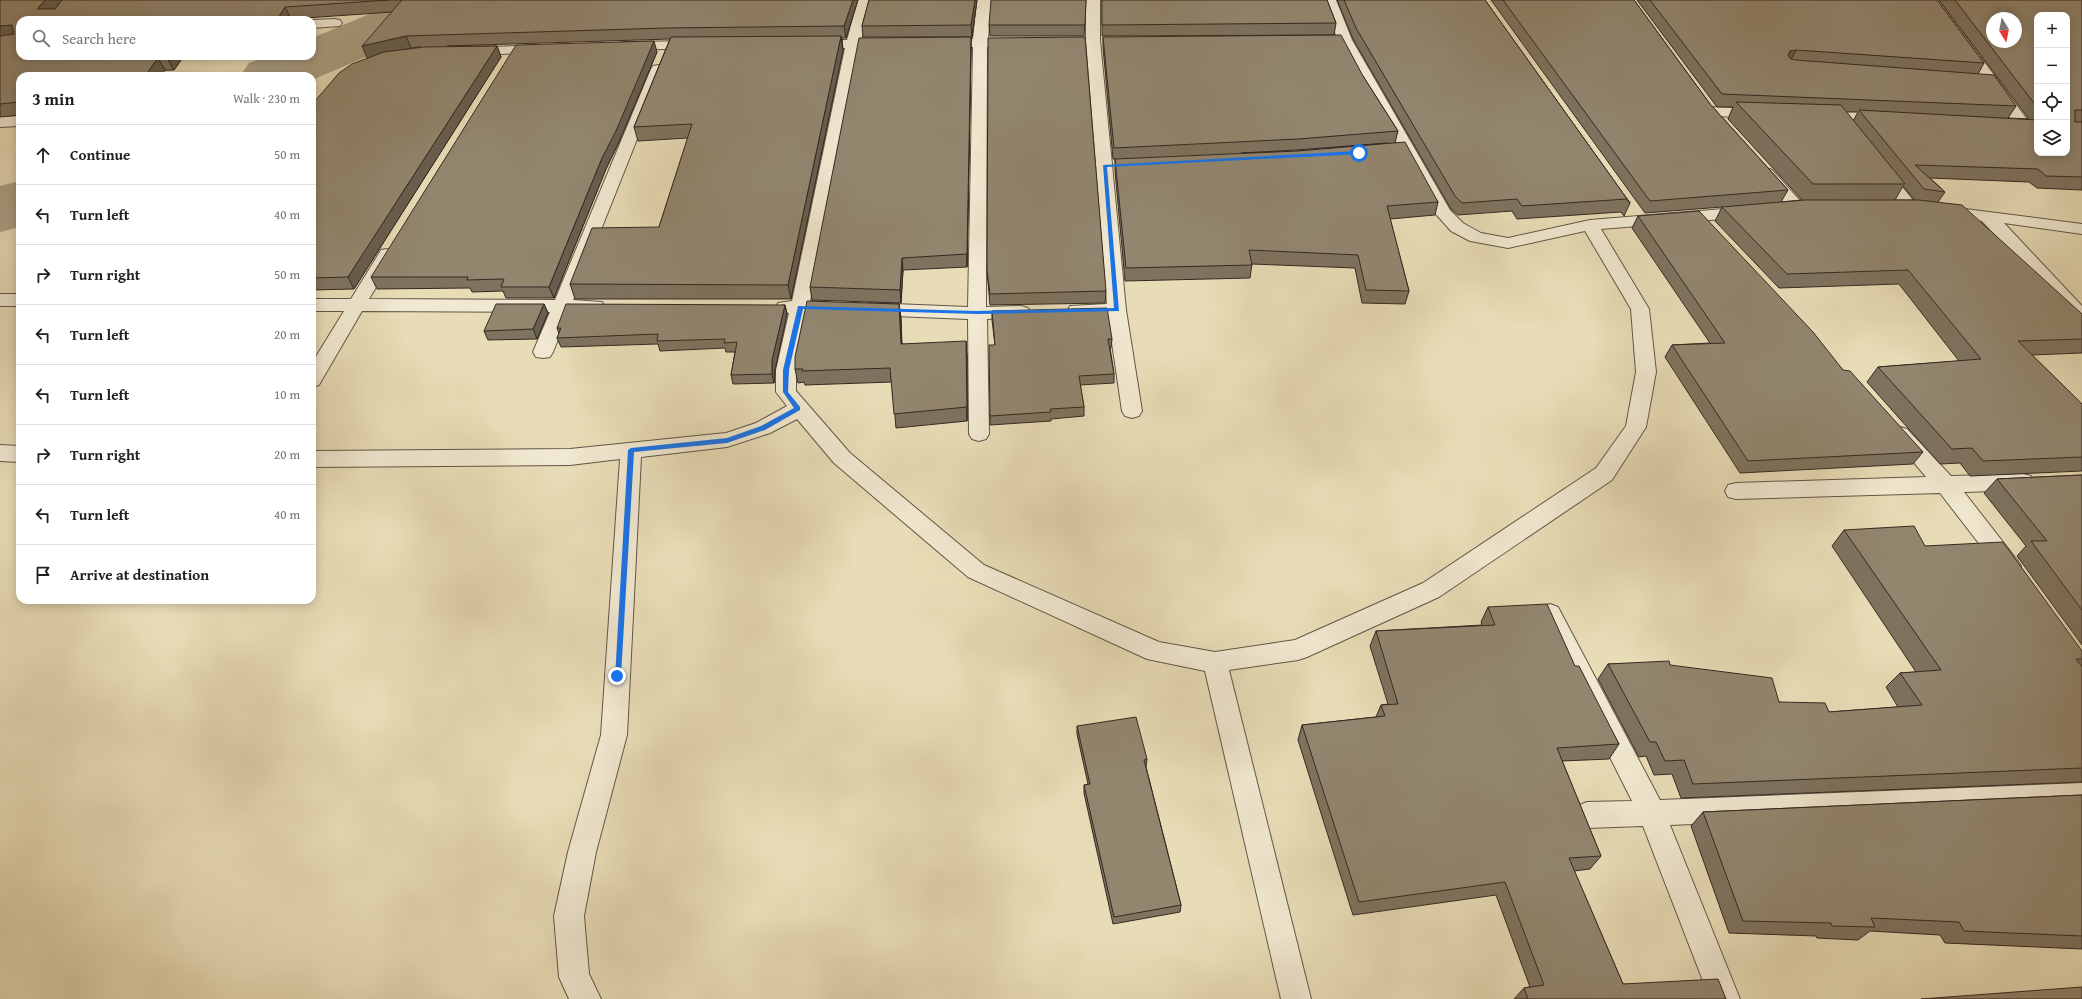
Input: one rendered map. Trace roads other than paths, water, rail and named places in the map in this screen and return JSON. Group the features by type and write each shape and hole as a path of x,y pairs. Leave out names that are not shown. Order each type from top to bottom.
{"street":[{"path":"865,0 853,44 786,370 786,392 798,409 842,458 976,571 1156,652 1215,662 1298,650 1431,590 1604,474 1636,427 1646,372 1640,309 1590,225"},
{"path":"979,434 977,313 980,43 984,0"},
{"path":"1093,0 1094,40 1111,165 1117,310 1132,411"},
{"path":"1329,0 1337,40 1370,86 1401,149 1443,212 1457,227 1476,237 1508,243 1634,215 1698,216 1804,208 1757,163"},
{"path":"1928,2 1991,82 2022,125"},
{"path":"316,24 335,23"},
{"path":"924,44 1033,42"},
{"path":"799,44 900,44"},
{"path":"543,352 560,306 668,45"},
{"path":"606,47 714,45"},
{"path":"505,64 514,50"},
{"path":"458,52 529,50"},
{"path":"1976,81 1991,82"},
{"path":"1727,129 1708,107 1774,114"},
{"path":"1857,141 1829,116 1899,119"},
{"path":"0,122 16,121"},
{"path":"1871,159 1910,208"},
{"path":"1888,208 1910,208 1987,216 2082,229"},
{"path":"1698,216 1714,233"},
{"path":"1987,216 2082,317"},
{"path":"316,373 393,244"},
{"path":"0,300 16,300"},
{"path":"316,305 614,306"},
{"path":"769,307 977,313 1039,311"},
{"path":"1062,311 1117,310"},
{"path":"316,459 570,457 727,440 763,428 798,409"},
{"path":"1889,421 1946,486 2019,579"},
{"path":"586,999 574,977 569,916 582,852 614,735 631,450"},
{"path":"0,453 16,454"},
{"path":"1736,491 1946,486 2041,481"},
{"path":"1550,614 1652,813 1725,999"},
{"path":"1215,662 1296,999"},
{"path":"1587,815 2082,794"}],"waterway":[{"path":"316,57 409,18 471,0"},
{"path":"280,72 308,60"},
{"path":"0,211 16,204"}]}
